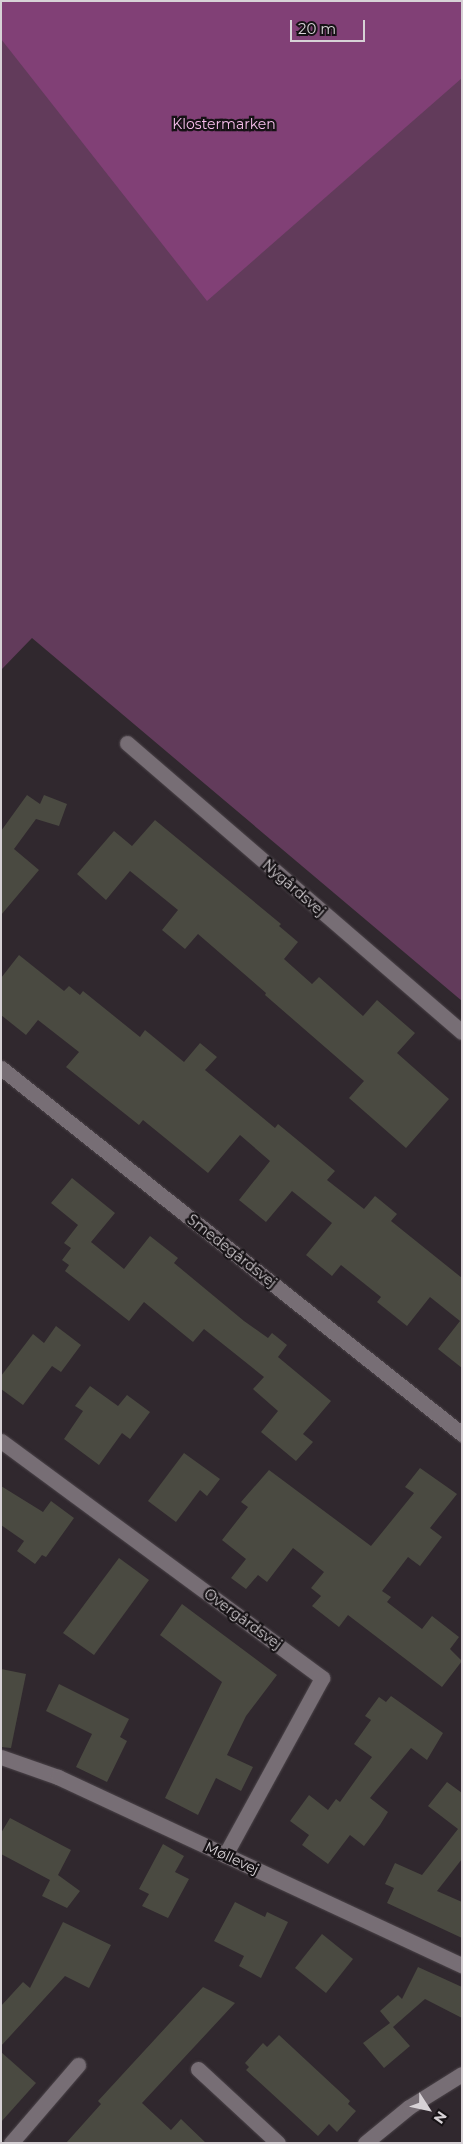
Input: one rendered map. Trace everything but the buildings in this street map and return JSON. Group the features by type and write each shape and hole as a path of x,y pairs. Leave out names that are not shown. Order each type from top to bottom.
{"street":[{"name":"Nygårdsvej","path":"127,743 462,1032"},
{"name":"Smedegårdsvej","path":"1,1068 462,1434"},
{"name":"Overgårdsvej","path":"1,1441 322,1678 225,1855"},
{"name":"Møllevej","path":"1,1757 58,1777 462,1965"},
{"path":"11,2143 78,2065"},
{"path":"198,2069 278,2143"},
{"path":"365,2143 409,2107 462,2074"}],"green space":[{"path":"1,1 462,1 462,1001 32,638 1,670"},
{"name":"Klostermarken","path":"1,1 462,1 462,78 207,301 1,39"}]}
